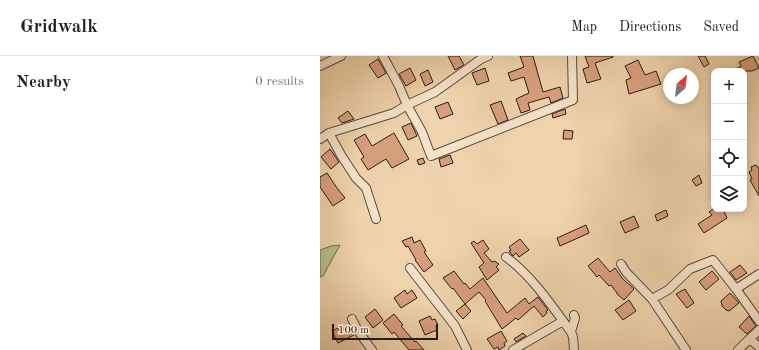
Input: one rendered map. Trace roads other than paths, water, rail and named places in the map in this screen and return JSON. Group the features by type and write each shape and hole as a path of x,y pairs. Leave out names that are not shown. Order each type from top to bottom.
{"street":[{"path":"320,66 341,56"},
{"path":"383,56 422,132 431,156 573,100 572,56"},
{"path":"320,139 329,133 394,113 435,92 481,59 488,56"},
{"path":"329,133 356,178 366,188 376,219"},
{"path":"506,257 517,265 530,279 563,320 573,337 574,350"},
{"path":"652,299 668,290 690,269 713,260 759,321"},
{"path":"620,264 652,299 686,350"},
{"path":"410,268 455,326 467,350"},
{"path":"736,289 759,274"},
{"path":"571,332 575,318 574,315"},
{"path":"352,319 358,331 372,350"},
{"path":"513,350 563,320"},
{"path":"738,350 759,330"},
{"path":"750,339 759,347"}]}
